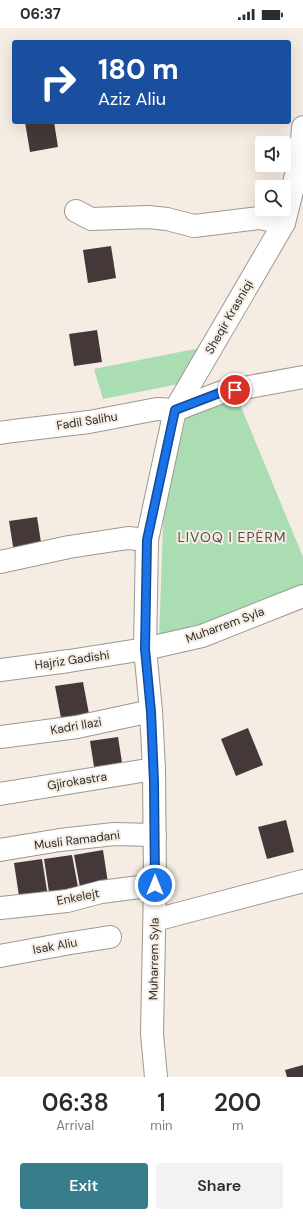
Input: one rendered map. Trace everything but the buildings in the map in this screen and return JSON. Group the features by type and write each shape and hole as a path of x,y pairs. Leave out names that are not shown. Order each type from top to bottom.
{"street":[{"name":"Sheqir Krasniqi","path":"175,410 284,223 301,155 303,127"},
{"path":"76,211 90,219 148,216 194,226 259,218 284,223"},
{"path":"175,410 222,392 303,377"},
{"name":"Fadil Salihu","path":"0,433 89,422 158,409 175,410"},
{"name":"Muharrem Syla","path":"156,1077 152,1034 155,885 154,769 151,712 145,649 147,540 175,410"},
{"path":"0,562 68,547 128,538 147,540"},
{"name":"Muharrem Syla","path":"145,649 202,636 303,596"},
{"name":"Hajriz Gadishi","path":"0,670 70,662 145,649"},
{"name":"Kadri Ilazi","path":"0,737 77,727 151,712"},
{"name":"Gjirokastra","path":"0,794 154,769"},
{"name":"Musli Ramadani","path":"0,850 60,840 114,834 155,835"},
{"path":"154,920 303,881"},
{"name":"Enkelejt","path":"0,908 67,900 101,892 155,885"},
{"name":"Isak Aliu","path":"0,956 110,937"}],"green space":[{"path":"205,347 184,383 103,399 94,369"},
{"path":"237,397 303,557 303,588 159,642 164,495 188,412"}],"district":[{"name":"LIVOQ I EPËRM","path":"232,537"}],"route":[{"path":"155,885 154,782 151,712 145,649 147,540 175,410 222,392 235,390"}]}
